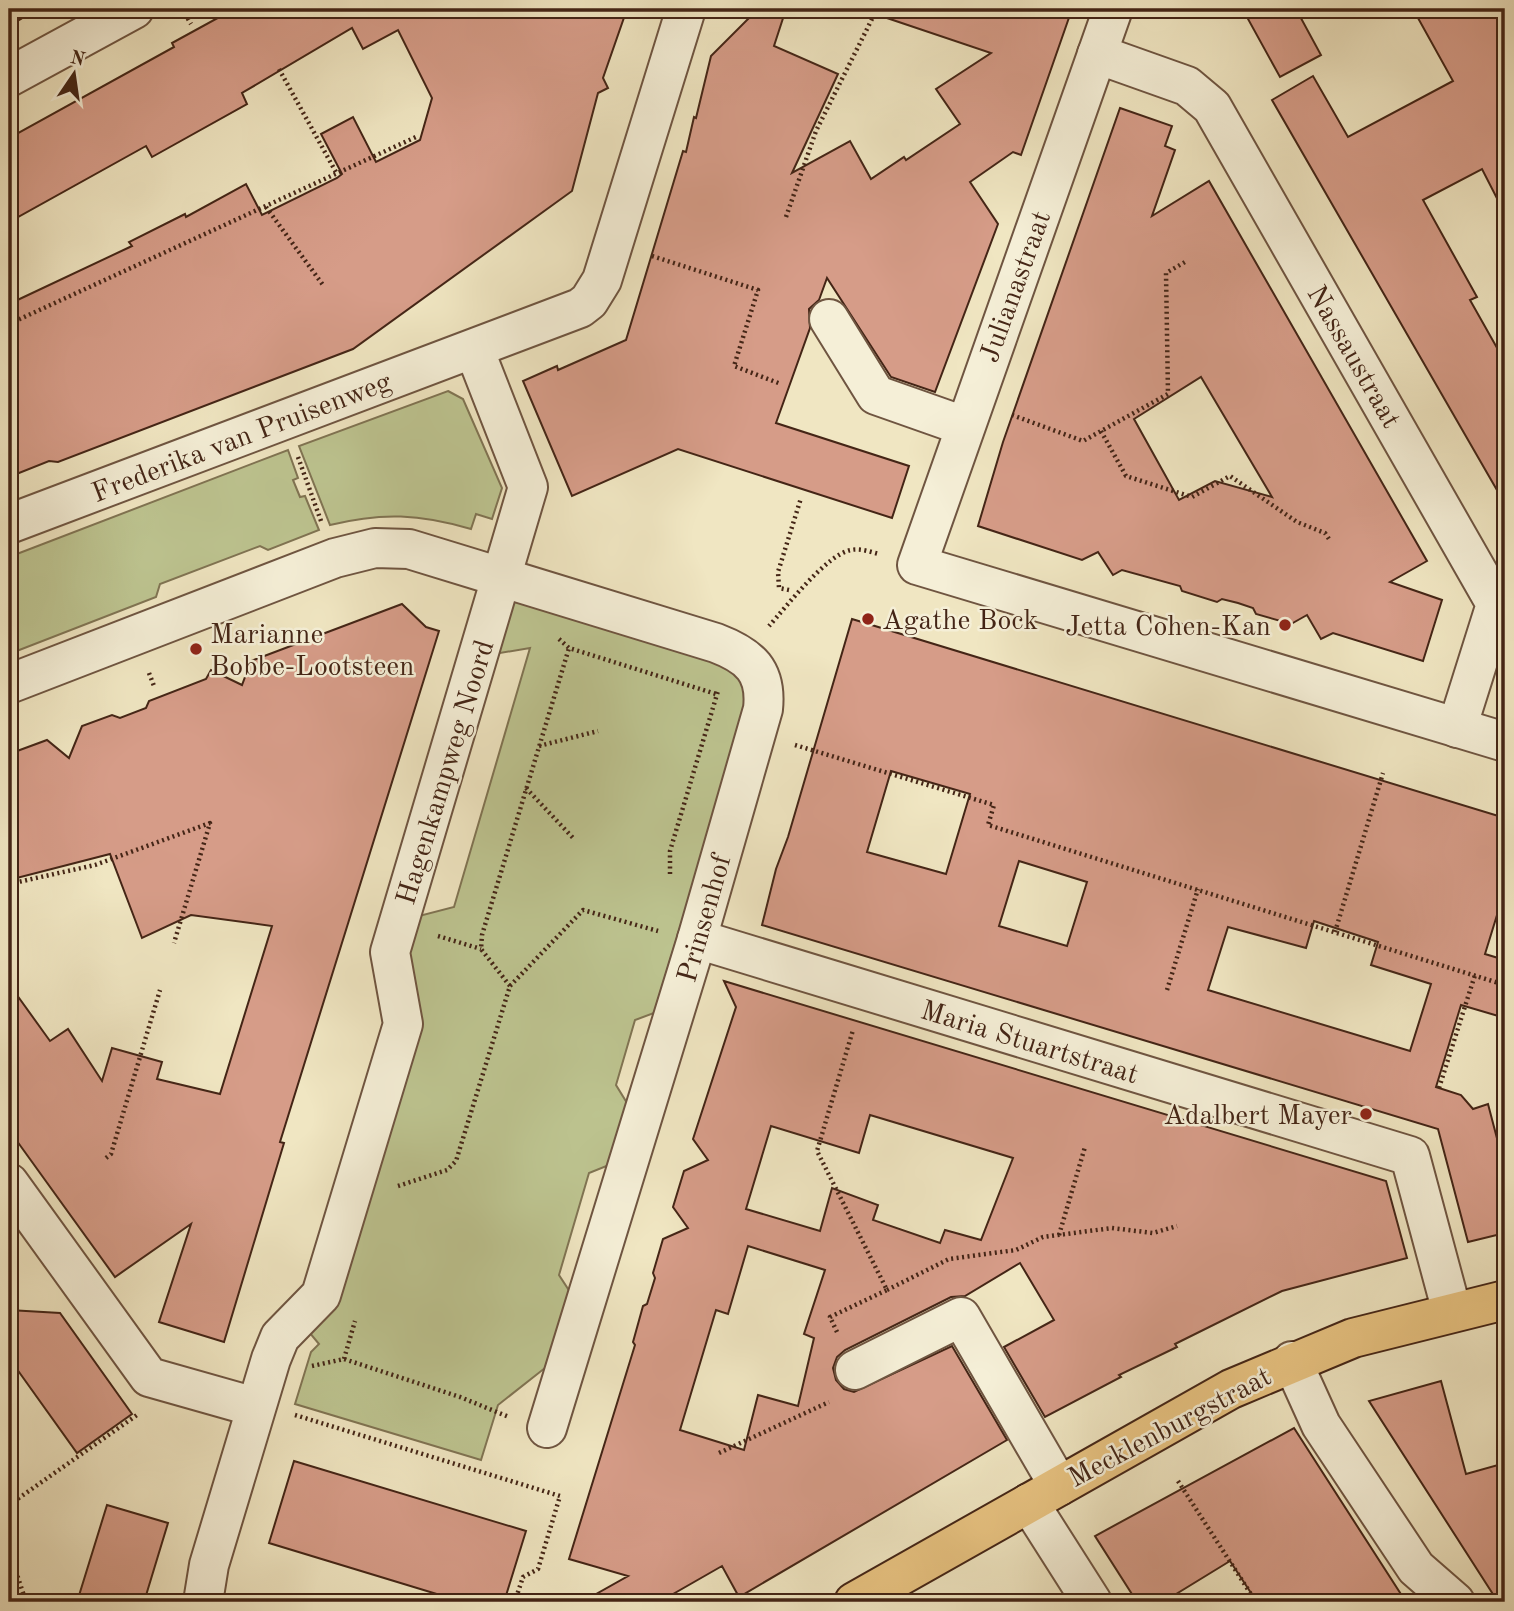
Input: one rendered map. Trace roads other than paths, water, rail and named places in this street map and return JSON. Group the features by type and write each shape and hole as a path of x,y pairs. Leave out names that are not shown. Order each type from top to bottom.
{"main road":[{"name":"Mecklenburgstraat","path":"854,1602 1231,1389 1292,1361 1353,1338 1505,1300"}],"street":[{"path":"9,77 134,9"},
{"path":"474,349 579,308 595,293 602,280 686,9"},
{"name":"Julianastraat","path":"1113,9 917,565 1457,728"},
{"name":"Nassaustraat","path":"1097,54 1187,86 1212,107 1496,604 1457,728"},
{"path":"830,319 876,395 964,426"},
{"name":"Frederika van Pruisenweg","path":"9,524 474,349"},
{"name":"Hagenkampweg Noord","path":"203,1602 209,1565 270,1410 280,1337 321,1295 403,1024 390,952 528,487 474,349"},
{"path":"9,684 335,558 376,548 408,549 502,576"},
{"name":"Prinsenhof","path":"502,576 716,643 744,656 761,676 765,690 763,709 697,939 547,1428"},
{"path":"1457,728 1505,742"},
{"name":"Maria Stuartstraat","path":"697,939 1410,1156 1452,1312"},
{"path":"9,1182 149,1377 270,1410"},
{"path":"855,1370 961,1317 1092,1602"},
{"path":"1292,1361 1321,1425 1416,1569 1455,1602"}],"place":[{"name":"Agathe Bock","path":"868,619"},
{"name":"Jetta Cohen-Kan","path":"1285,625"},
{"name":"Marianne Bobbe-Lootsteen","path":"196,649"},
{"name":"Adalbert Mayer","path":"1366,1114"}]}
